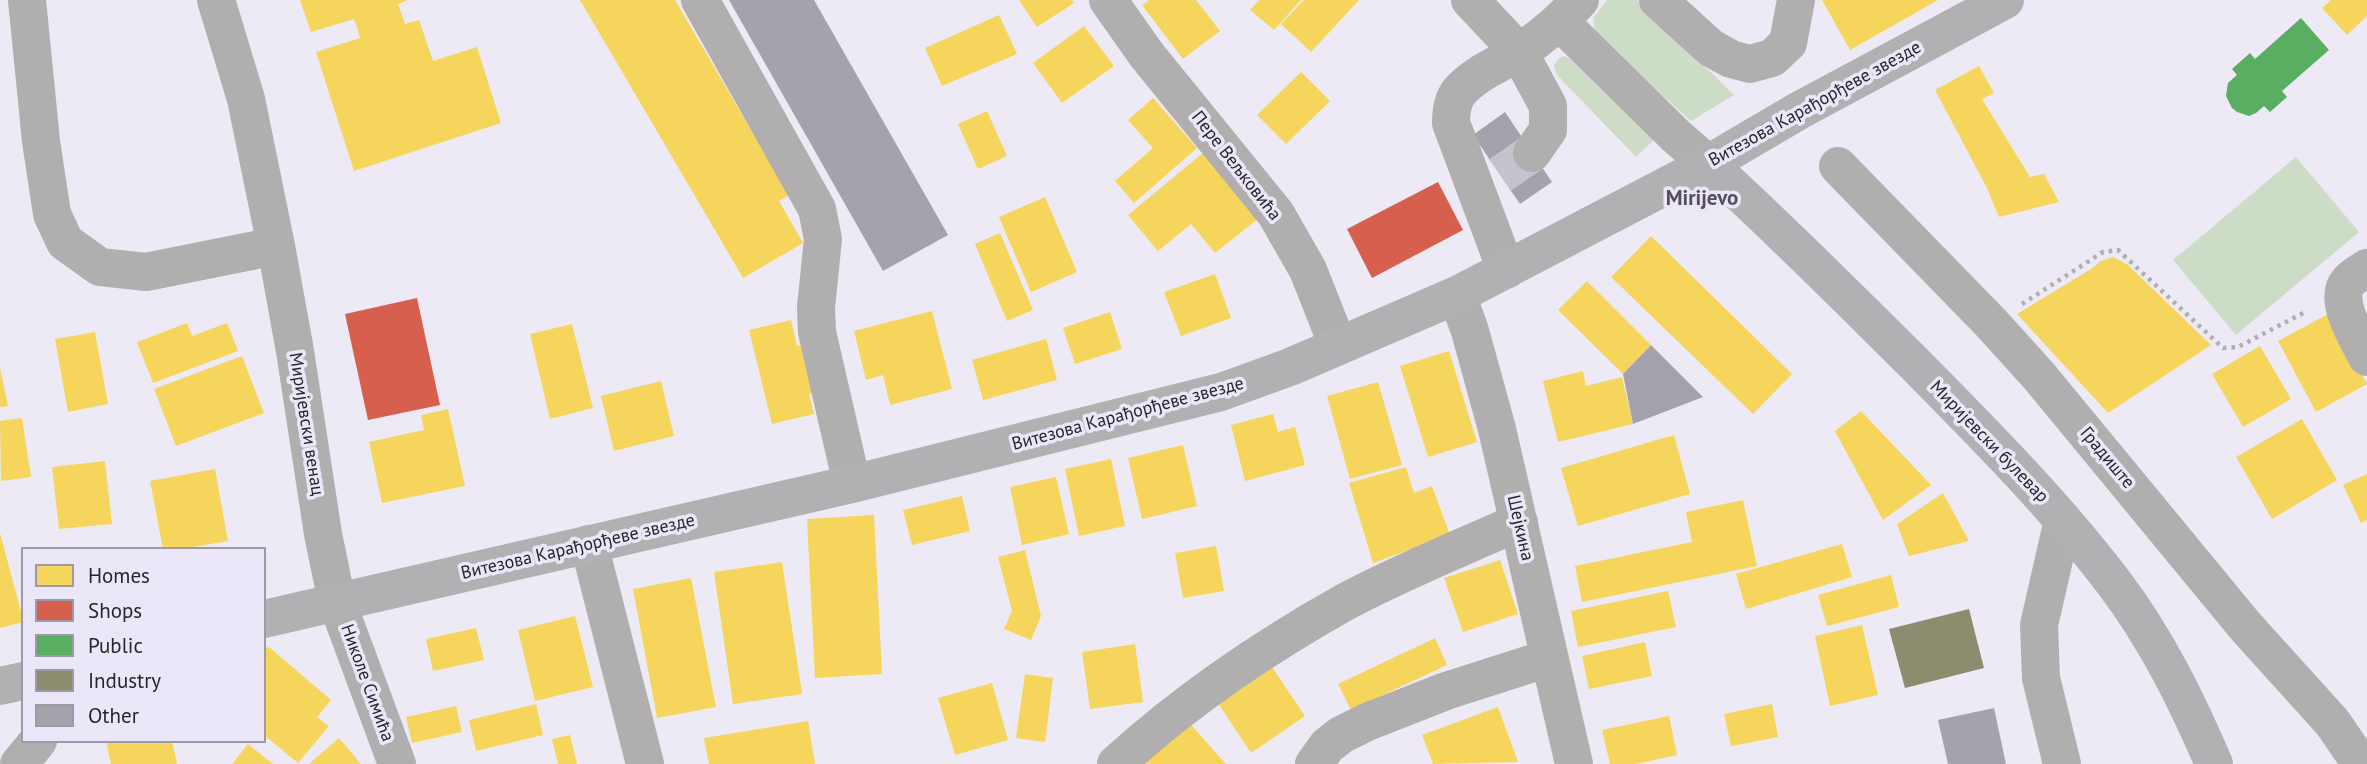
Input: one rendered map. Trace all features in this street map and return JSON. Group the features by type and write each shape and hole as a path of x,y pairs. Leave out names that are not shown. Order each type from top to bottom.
{"main road":[{"name":"Витезова Карађорђеве звезде","path":"266,619 852,484 1222,392 1290,367 1457,295 1708,164 1800,110 2005,0"},
{"name":"Миријевски булевар","path":"1708,164 1783,232 1984,432 2063,520 2115,585 2161,655 2214,764"},
{"path":"0,687 21,682"}],"street":[{"path":"27,0 52,214 65,242 100,267 146,272 276,246"},
{"name":"Миријевски венац","path":"216,0 246,99 276,246 323,534 337,602"},
{"path":"700,0 817,209 823,239 816,307 817,332 852,484"},
{"name":"Пере Вељковића","path":"1108,0 1146,54 1276,214 1308,270 1338,346"},
{"path":"1470,0 1519,52 1548,106 1548,130 1532,153"},
{"path":"1657,0 1711,48 1731,60 1750,64 1772,58 1788,43 1796,0"},
{"path":"1506,270 1451,123 1452,108 1459,93 1480,74 1519,52 1570,11 1676,136 1708,164"},
{"name":"Градиште","path":"1838,166 2039,376 2246,627 2332,722 2361,764"},
{"path":"1485,210 1490,187 1500,175"},
{"path":"2355,280 2345,310 2367,358"},
{"name":"Шејкина","path":"1457,295 1474,343 1519,522 1574,764"},
{"path":"2063,520 2039,625 2041,678 2063,764"},
{"path":"1116,764 1153,730 1253,657 1346,602 1519,522"},
{"path":"589,544 645,764"},
{"name":"Николе Симића","path":"337,602 397,764"},
{"path":"1314,764 1327,746 1341,735 1367,722 1446,691 1549,658"},
{"path":"19,764 36,743"}],"path":[{"path":"1992,324 2111,249 2118,250 2222,348 2238,347 2355,280"}],"green space":[{"path":"1607,0 1637,0 1734,95 1691,121 1599,38 1593,18"},
{"path":"1564,56 1654,140 1636,157 1557,75 1554,66 1558,59"},
{"path":"2296,157 2359,232 2236,335 2173,260"}],"building: Homes":[{"path":"300,0 408,0 398,4 405,24 419,20 433,61 477,47 501,123 354,171 316,52 360,38 357,28 354,19 311,32"},
{"path":"580,0 675,0 789,195 779,201 803,243 743,278"},
{"path":"1019,0 1072,0 1074,3 1037,27"},
{"path":"1149,0 1196,0 1220,31 1183,59 1142,5"},
{"path":"1259,0 1301,0 1274,30 1250,10"},
{"path":"1304,0 1359,0 1311,52 1281,24"},
{"path":"1822,0 1938,0 1850,50"},
{"path":"2331,0 2367,0 2367,16 2347,35 2322,8"},
{"path":"999,15 1017,54 942,86 925,48"},
{"path":"1084,26 1114,66 1062,103 1033,63"},
{"path":"1979,66 1994,93 1982,99 2030,177 2044,174 2059,202 1999,217 1987,188 1935,90"},
{"path":"1301,72 1330,101 1286,144 1257,115"},
{"path":"1153,98 1197,148 1134,203 1115,181 1153,148 1128,120"},
{"path":"987,111 1007,156 978,169 958,124"},
{"path":"1204,152 1259,218 1215,253 1191,224 1158,251 1128,215"},
{"path":"1045,197 1077,272 1031,292 999,217"},
{"path":"1000,233 1033,310 1007,321 975,244"},
{"path":"1651,236 1792,374 1753,414 1611,277"},
{"path":"2113,257 2128,265 2211,345 2108,413 2017,314 2101,261"},
{"path":"1215,274 1231,318 1181,336 1164,292"},
{"path":"1587,281 1651,345 1623,374 1558,310"},
{"path":"932,311 952,389 890,405 883,375 866,380 854,331"},
{"path":"1110,312 1122,349 1075,364 1063,328"},
{"path":"2330,313 2367,384 2316,412 2278,341"},
{"path":"791,320 797,346 809,343 820,391 809,394 814,414 772,424 749,330"},
{"path":"187,323 192,336 227,323 238,351 153,383 137,342"},
{"path":"572,324 593,408 550,419 530,334"},
{"path":"95,332 108,404 68,412 55,339"},
{"path":"1046,339 1057,380 983,400 972,360"},
{"path":"2260,346 2291,399 2243,427 2212,374"},
{"path":"1449,351 1477,442 1428,457 1400,366"},
{"path":"242,356 264,413 176,446 154,389"},
{"path":"0,368 8,406 0,407"},
{"path":"1583,371 1586,386 1622,377 1633,424 1558,442 1543,381"},
{"path":"661,381 674,436 614,451 601,396"},
{"path":"1378,382 1402,465 1350,479 1327,396"},
{"path":"448,409 465,486 382,503 369,442 424,430 421,415"},
{"path":"1861,411 1931,485 1883,520 1835,431"},
{"path":"1273,414 1278,432 1295,427 1305,465 1245,481 1231,425"},
{"path":"22,418 31,477 1,481 0,421"},
{"path":"2302,419 2337,480 2272,519 2236,457"},
{"path":"1674,435 1690,494 1578,526 1561,468"},
{"path":"1183,445 1197,506 1142,519 1128,458"},
{"path":"1111,459 1125,526 1079,536 1065,469"},
{"path":"105,461 112,524 59,529 52,467"},
{"path":"1406,467 1414,493 1432,486 1450,535 1373,563 1349,483"},
{"path":"215,469 228,541 193,547 163,547 150,481"},
{"path":"2367,474 2367,520 2361,523 2343,485"},
{"path":"1056,477 1069,534 1022,545 1010,487"},
{"path":"1943,493 1969,541 1909,556 1897,524"},
{"path":"962,496 970,531 912,545 903,510"},
{"path":"1743,500 1757,566 1582,602 1575,566 1692,542 1686,512"},
{"path":"874,515 882,674 815,678 807,519"},
{"path":"0,533 21,612 21,623 0,628"},
{"path":"1842,544 1852,577 1746,609 1736,574"},
{"path":"1216,546 1224,591 1183,598 1175,553"},
{"path":"1025,550 1041,616 1031,640 1004,629 1012,611 998,557"},
{"path":"1500,560 1518,614 1463,632 1444,578"},
{"path":"782,562 802,694 733,704 714,572"},
{"path":"1891,575 1899,607 1827,626 1818,595"},
{"path":"691,578 716,707 657,718 633,589"},
{"path":"1668,591 1676,627 1578,647 1571,611"},
{"path":"575,616 593,687 535,701 518,630"},
{"path":"1862,625 1878,695 1830,706 1815,636"},
{"path":"476,628 484,660 433,671 426,639"},
{"path":"1435,638 1447,665 1351,710 1338,684"},
{"path":"1645,642 1652,676 1589,689 1582,656"},
{"path":"1135,644 1143,702 1090,709 1082,652"},
{"path":"269,647 331,700 317,717 329,726 298,763 266,737 266,648"},
{"path":"1270,664 1305,716 1251,753 1216,700"},
{"path":"1025,674 1053,678 1045,742 1016,738"},
{"path":"992,683 1008,740 955,755 938,698"},
{"path":"536,704 543,735 476,751 469,720"},
{"path":"1772,704 1778,737 1731,746 1724,714"},
{"path":"456,706 462,732 412,743 406,717"},
{"path":"1498,707 1518,762 1433,764 1422,735"},
{"path":"1669,716 1677,755 1636,764 1610,764 1602,730"},
{"path":"1185,718 1226,764 1132,764"},
{"path":"808,721 815,764 709,764 704,738"},
{"path":"570,735 577,764 558,764 552,739"},
{"path":"339,738 361,764 309,764"},
{"path":"106,743 172,743 177,764 111,764"},
{"path":"248,744 273,764 232,764"}],"building: Shops":[{"path":"1438,182 1463,230 1372,278 1347,229"},
{"path":"417,298 440,405 368,420 345,314"}],"building: Public":[{"path":"2301,18 2329,50 2282,91 2287,97 2270,112 2264,106 2249,116 2237,112 2226,96 2228,83 2237,75 2232,69 2250,53 2255,59"}],"building: Industry":[{"path":"1969,609 1984,668 1905,688 1889,629"}],"building: Other":[{"path":"729,0 814,0 948,235 883,271"},
{"path":"1505,112 1552,182 1520,204 1473,135"},
{"path":"1651,345 1703,397 1633,424 1623,374"},
{"path":"1994,708 2006,764 1948,764 1938,720"}],"tunnel":[{"path":"1500,175 1532,153"}],"district":[{"name":"Mirijevo","path":"1702,199"}]}
